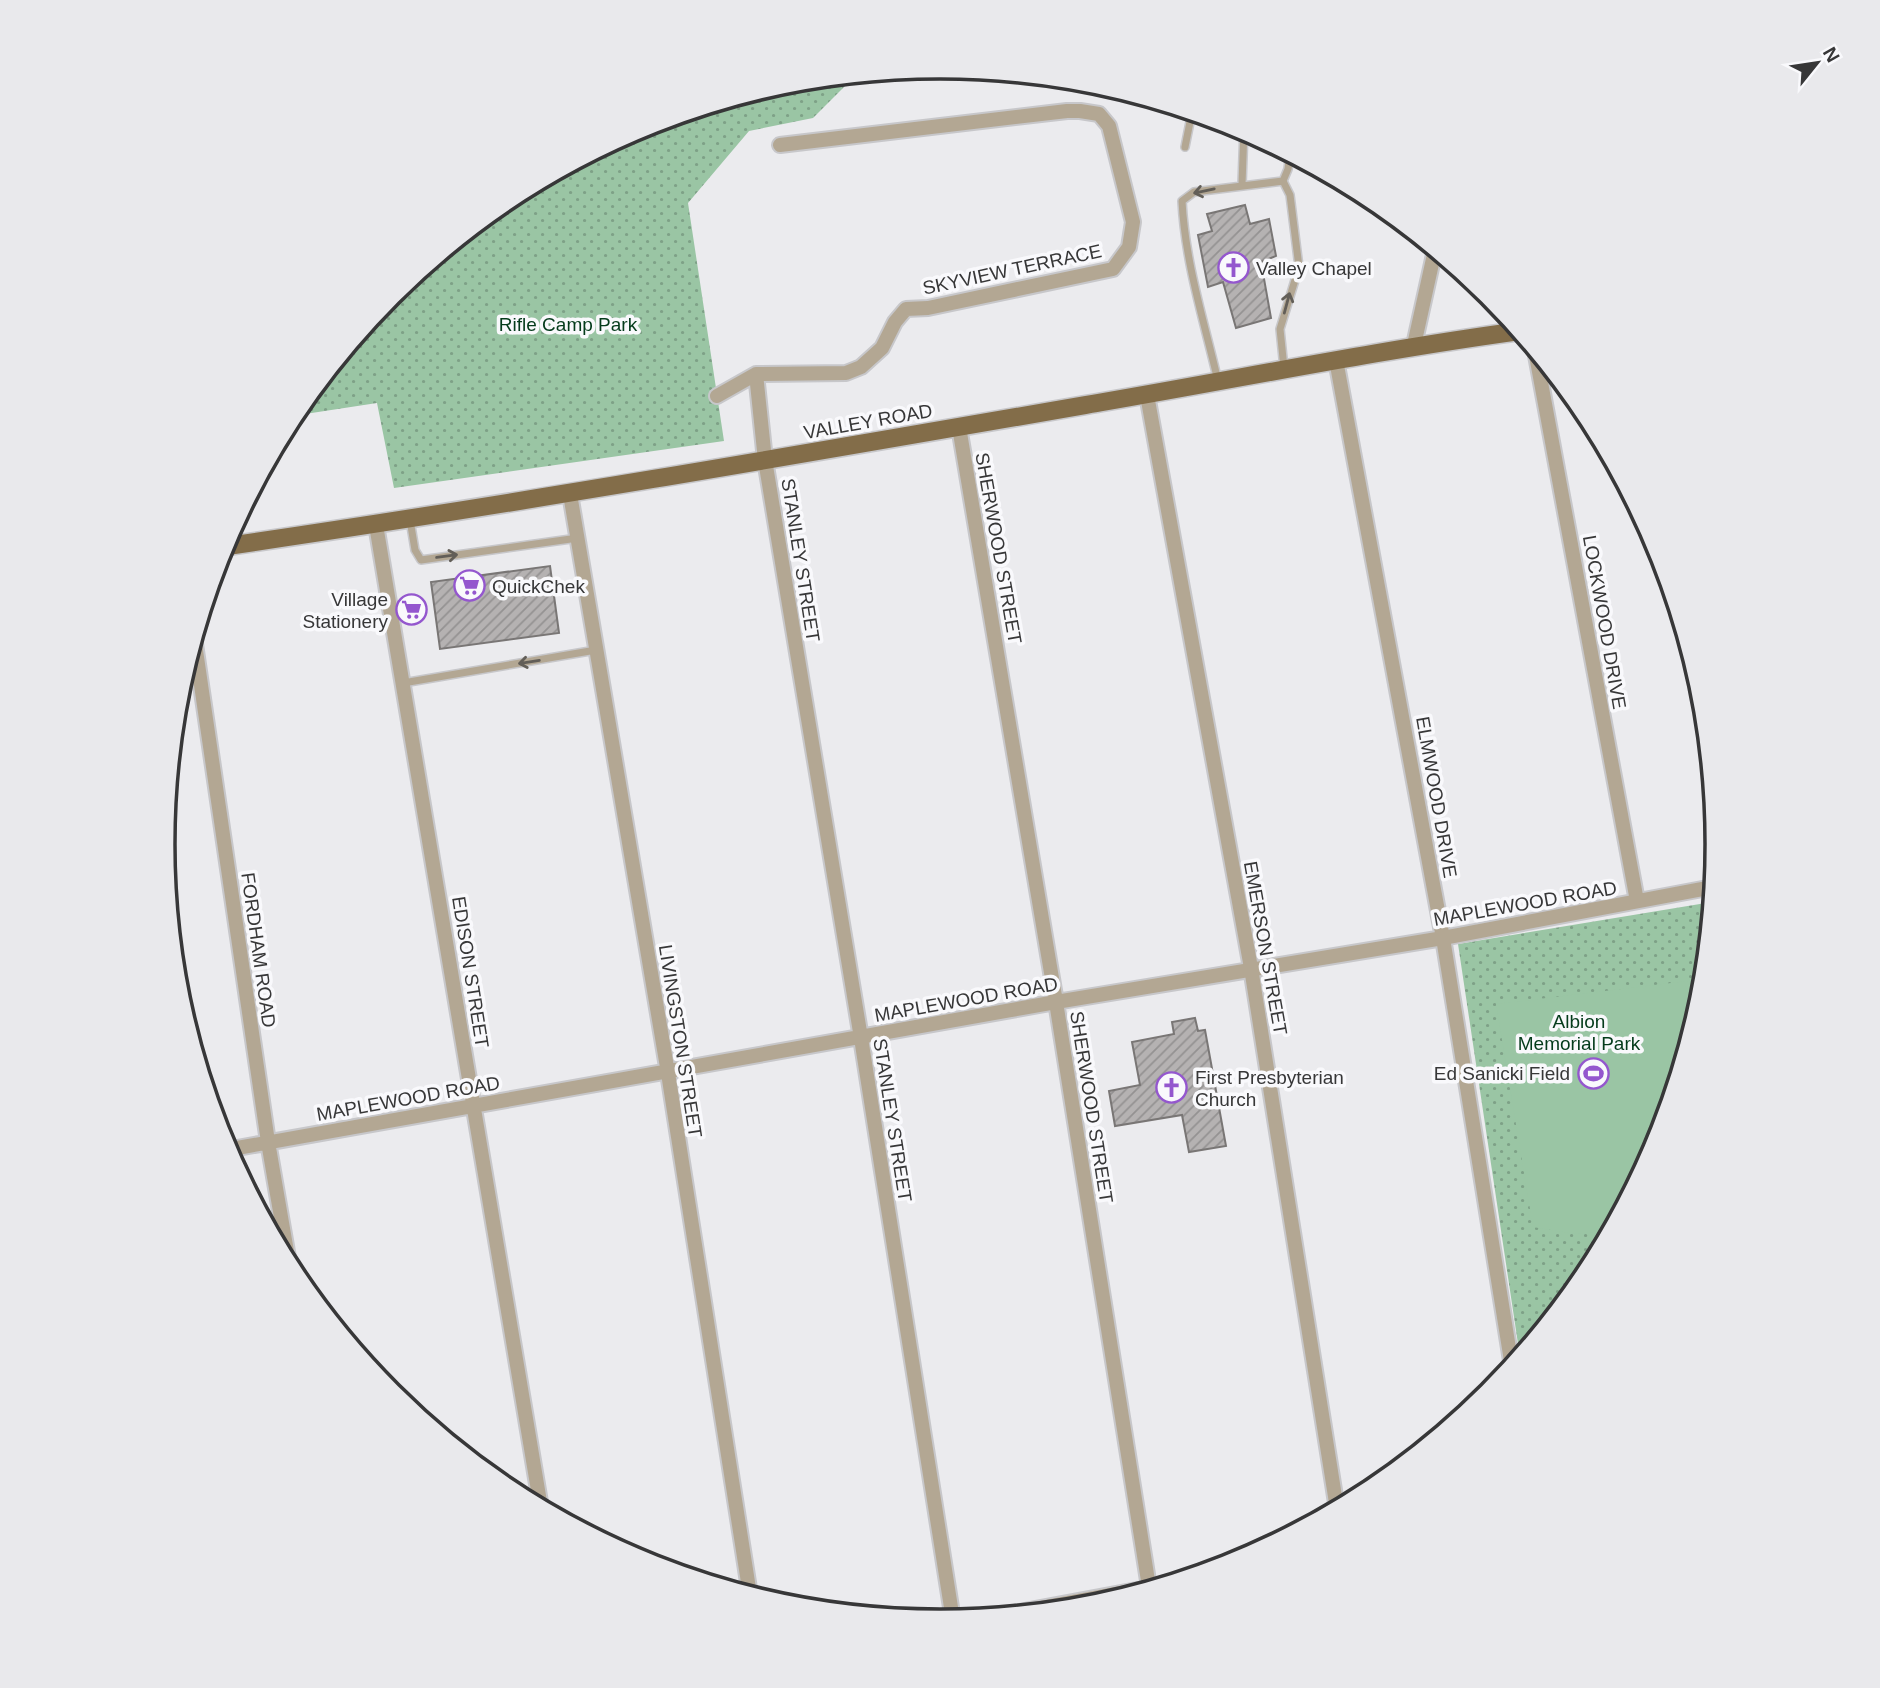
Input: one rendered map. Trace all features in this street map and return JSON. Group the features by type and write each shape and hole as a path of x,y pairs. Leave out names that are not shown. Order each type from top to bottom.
{"main road":[{"name":"VALLEY ROAD","path":"236,545 570,494 1147,395 1414,345 1509,332"}],"street":[{"name":"SKYVIEW TERRACE","path":"717,396 756,374 846,373 860,367 882,348 895,322 906,309 928,308 1113,269 1129,247 1133,222 1109,126 1098,114 1080,110 1068,111 780,145"},
{"path":"1414,345 1433,259"},
{"name":"ELMWOOD DRIVE","path":"1336,360 1443,938 1510,1354"},
{"name":"LOCKWOOD DRIVE","path":"1538,367 1637,901"},
{"path":"756,374 765,460"},
{"name":"EMERSON STREET","path":"1147,395 1251,968 1336,1498"},
{"name":"SHERWOOD STREET","path":"959,427 1155,1578"},
{"name":"STANLEY STREET","path":"765,460 861,1038 951,1609"},
{"name":"LIVINGSTON STREET","path":"570,494 668,1073 748,1585"},
{"name":"EDISON STREET","path":"376,525 539,1495"},
{"name":"FORDHAM ROAD","path":"197,661 268,1142 285,1239"},
{"name":"MAPLEWOOD ROAD","path":"238,1148 1251,968 1443,938 1704,889"}],"lane":[{"path":"1185,147 1190,121"},
{"path":"1242,184 1244,142"},
{"path":"1283,181 1289,164"},
{"path":"1218,382 1195,286 1183,225 1182,201 1194,192 1283,181"},
{"path":"1283,181 1290,195 1299,267 1280,329 1284,370"},
{"path":"410,520 415,550 421,560 578,538"},
{"path":"403,682 596,650"}],"green space":[{"name":"Rifle Camp Park","path":"847,84 813,118 749,131 688,203 724,441 394,488 377,403 308,414 365,339 399,303 474,237 515,208 557,181 602,158 694,119 791,93"},
{"name":"Albion Memorial Park","path":"1703,903 1691,993 1665,1090 1647,1137 1603,1227 1547,1310 1518,1345 1458,944"},
{"name":"Ed Sanicki Field","path":"1693,980 1665,1090 1647,1137 1600,1232 1574,1234 1533,1227 1496,1004"}],"building":[{"name":"Valley Chapel","path":"1245,205 1250,224 1269,219 1276,256 1261,262 1271,318 1236,328 1223,282 1208,287 1198,235 1212,231 1207,214"},
{"path":"550,566 559,633 440,649 431,582"},
{"name":"First Presbyterian Church","path":"1195,1018 1198,1031 1205,1030 1226,1146 1189,1152 1182,1115 1115,1126 1109,1091 1140,1085 1132,1042 1174,1034 1172,1022"}],"place":[{"name":"Valley Chapel","path":"1233,268"},
{"name":"QuickChek","path":"469,586"},
{"name":"Village Stationery","path":"411,610"},
{"name":"Ed Sanicki Field","path":"1593,1073"},
{"name":"First Presbyterian Church","path":"1172,1088"}]}
